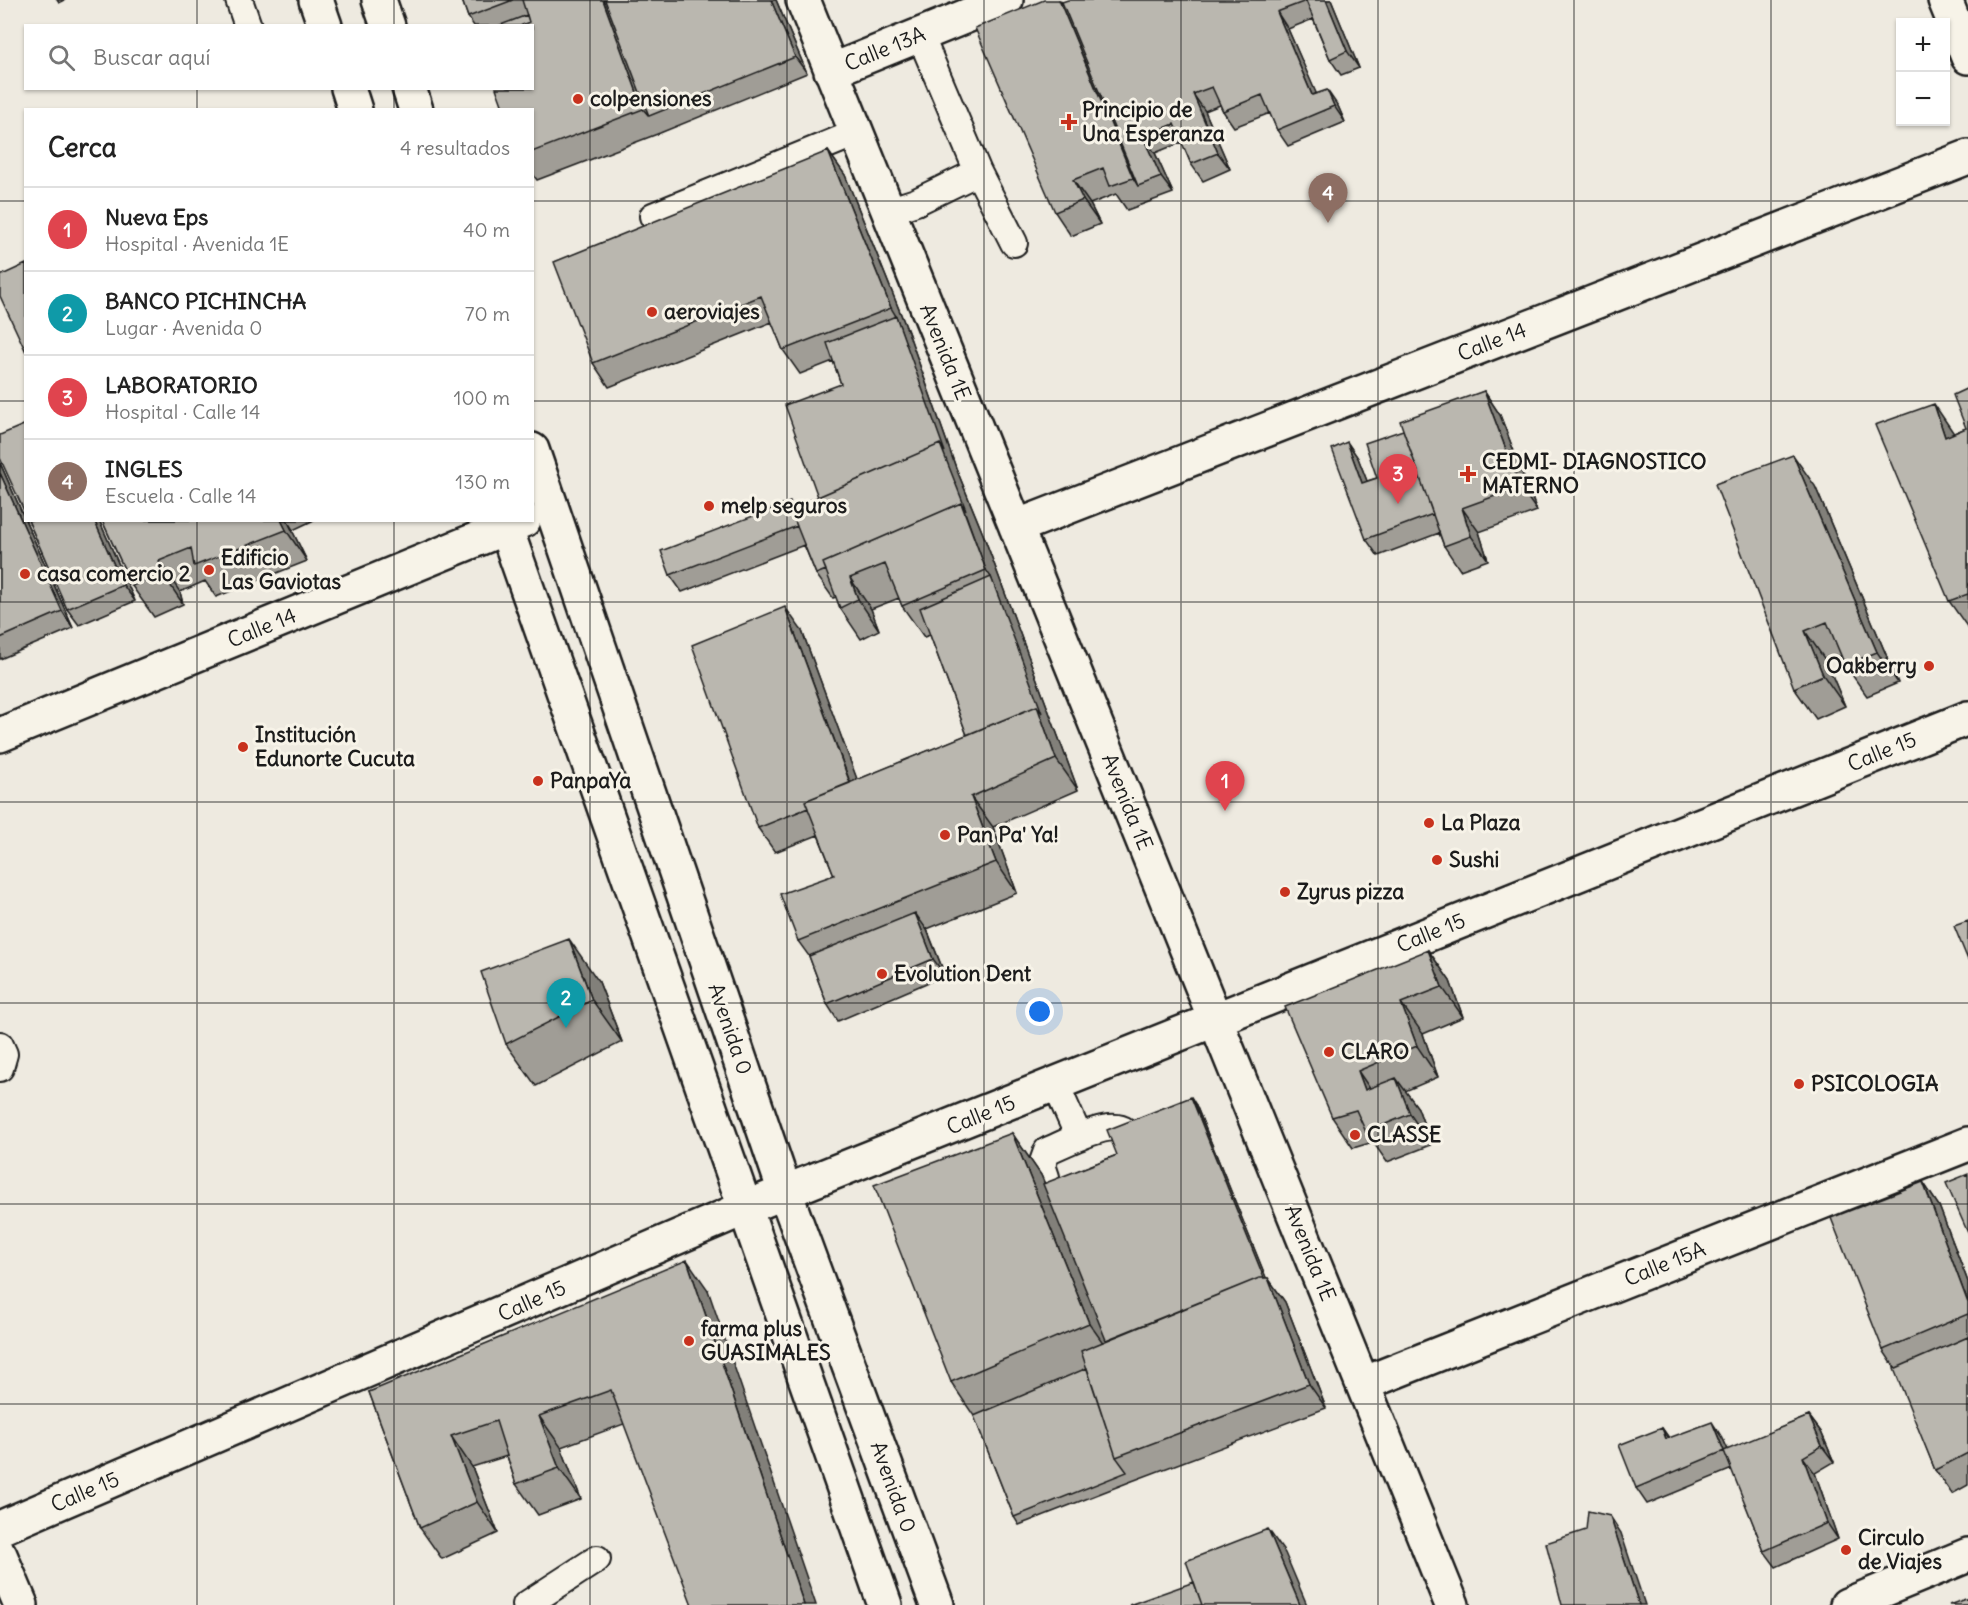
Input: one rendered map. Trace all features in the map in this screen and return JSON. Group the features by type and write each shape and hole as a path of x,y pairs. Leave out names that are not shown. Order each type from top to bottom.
{"street":[{"path":"316,0 324,24"},
{"path":"379,0 387,24"},
{"name":"Avenida 1E","path":"803,0 1452,1605"},
{"name":"Calle 13A","path":"831,71 1006,0"},
{"path":"1945,0 1968,57"},
{"path":"349,90 355,108"},
{"path":"410,90 415,108"},
{"name":"Calle 14","path":"1016,527 1968,157"},
{"name":"Calle 14","path":"0,735 517,522"},
{"name":"Avenida 0","path":"525,522 785,1192 937,1605"},
{"name":"Avenida 0","path":"525,522 745,1208 885,1605"},
{"name":"Calle 15","path":"0,1528 745,1208 1968,718"},
{"name":"Calle 15A","path":"1363,1384 1968,1144"},
{"path":"0,1555 21,1605"},
{"path":"1847,1605 1968,1555"}],"lane":[{"path":"239,0 247,24"},
{"path":"920,35 978,172 1014,243"},
{"path":"653,216 856,133"},
{"path":"888,211 916,202 978,172"},
{"path":"0,1044 4,1054 0,1068"},
{"path":"1056,1085 1078,1137"},
{"path":"1046,1177 1042,1165 1047,1151 1078,1137 1110,1126 1125,1131 1133,1143"},
{"path":"526,1605 597,1560"}],"building":[{"path":"462,0 513,0 468,17"},
{"name":"colpensiones","path":"522,0 603,0 643,109 534,151 534,108 503,108 497,90 534,90 534,24 524,24 529,22"},
{"path":"605,0 771,0 795,57 649,116"},
{"name":"Principio de Una Esperanza","path":"1044,0 1059,0 1133,178 1110,186 1103,168 1073,180 1083,200 1055,212 975,28"},
{"path":"1068,0 1326,0 1347,51 1330,59 1306,1 1277,12 1312,95 1327,90 1334,106 1277,130 1262,95 1223,111 1212,87 1193,94 1218,153 1191,164 1174,124 1143,137 1161,177 1138,186 1062,2"},
{"path":"527,15 529,22 524,24 503,24"},
{"path":"828,151 891,308 783,350 761,296 593,363 554,262"},
{"path":"24,265 24,348 0,296 0,276"},
{"path":"896,316 945,452 940,444 818,497 785,405 841,384 827,343"},
{"path":"1968,388 1968,594 1949,601 1875,425 1934,404 1945,437 1966,428 1953,395"},
{"path":"1484,391 1520,487 1462,508 1471,536 1444,546 1400,421"},
{"path":"24,425 24,511 0,458 0,435"},
{"path":"1403,430 1433,514 1366,539 1332,449 1347,442 1362,483 1377,478 1365,443"},
{"path":"940,444 966,510 961,503 823,563 826,570 816,574 790,509"},
{"path":"1793,455 1877,652 1845,665 1827,622 1805,631 1823,675 1794,688 1715,484"},
{"name":"casa comercio 2","path":"0,473 62,611 0,638"},
{"path":"790,502 792,508 790,509 797,526 670,575 661,551"},
{"path":"961,503 986,570 902,606 885,564 850,578 858,599 840,608 823,563"},
{"path":"29,522 95,522 123,585 67,609"},
{"path":"103,522 282,522 286,530 194,566 191,548 159,561 162,573 132,586"},
{"path":"991,577 1042,713 1037,706 967,735 920,608"},
{"path":"785,607 850,783 805,801 808,808 758,828 692,645"},
{"path":"1037,706 1056,759 971,797 996,862 798,941 780,894 834,875 805,801"},
{"path":"915,913 933,959 827,1004 809,956"},
{"path":"1968,921 1968,960 1954,926"},
{"path":"569,939 592,1000 506,1044 481,972"},
{"path":"1428,950 1442,987 1401,1003 1417,1046 1358,1071 1365,1090 1396,1078 1410,1114 1366,1132 1356,1110 1332,1117 1285,1007"},
{"path":"1191,1097 1264,1278 1259,1278 1106,1340 1043,1184 1117,1155 1107,1130"},
{"path":"1012,1133 1089,1323 951,1382 874,1185"},
{"path":"1968,1174 1968,1233 1946,1183"},
{"path":"1923,1182 1968,1303 1968,1314 1883,1350 1831,1218"},
{"path":"687,1260 804,1605 692,1605 611,1390 539,1416 559,1468 516,1484 496,1421 451,1436 477,1502 420,1528 369,1392"},
{"path":"1259,1278 1268,1278 1309,1384 1116,1457 1081,1351"},
{"path":"1968,1337 1968,1453 1935,1470 1894,1369"},
{"path":"1087,1368 1116,1457 1127,1472 1014,1517 974,1416"},
{"path":"1809,1416 1822,1446 1803,1457 1827,1523 1764,1551 1724,1451"},
{"path":"1712,1422 1724,1451 1636,1488 1619,1445 1662,1428 1666,1439"},
{"path":"1588,1511 1610,1516 1639,1605 1562,1605 1546,1543 1586,1530"},
{"path":"1268,1529 1300,1605 1202,1605 1186,1561"},
{"path":"1194,1582 1202,1605 1129,1605"},
{"path":"1968,1598 1968,1605 1949,1605"}],"place":[{"name":"colpensiones","path":"578,99"},
{"name":"Principio de Una Esperanza","path":"1069,122"},
{"name":"INGLES","path":"1328,223"},
{"name":"aeroviajes","path":"652,312"},
{"name":"CEDMI- DIAGNOSTICO MATERNO","path":"1468,474"},
{"name":"LABORATORIO","path":"1398,504"},
{"name":"melp seguros","path":"709,506"},
{"name":"Edificio Las Gaviotas","path":"209,570"},
{"name":"casa comercio 2","path":"25,574"},
{"name":"Oakberry","path":"1929,666"},
{"name":"Institución Edunorte Cucuta","path":"243,747"},
{"name":"PanpaYa","path":"538,781"},
{"name":"Nueva Eps","path":"1225,811"},
{"name":"La Plaza","path":"1429,823"},
{"name":"Pan Pa' Ya!","path":"945,835"},
{"name":"Sushi","path":"1437,860"},
{"name":"Zyrus pizza","path":"1285,892"},
{"name":"Evolution Dent","path":"882,974"},
{"name":"BANCO PICHINCHA","path":"566,1028"},
{"name":"CLARO","path":"1329,1052"},
{"name":"PSICOLOGIA","path":"1799,1084"},
{"name":"CLASSE","path":"1355,1135"},
{"name":"farma plus GUASIMALES","path":"689,1341"},
{"name":"Circulo de Viajes","path":"1846,1550"}]}
